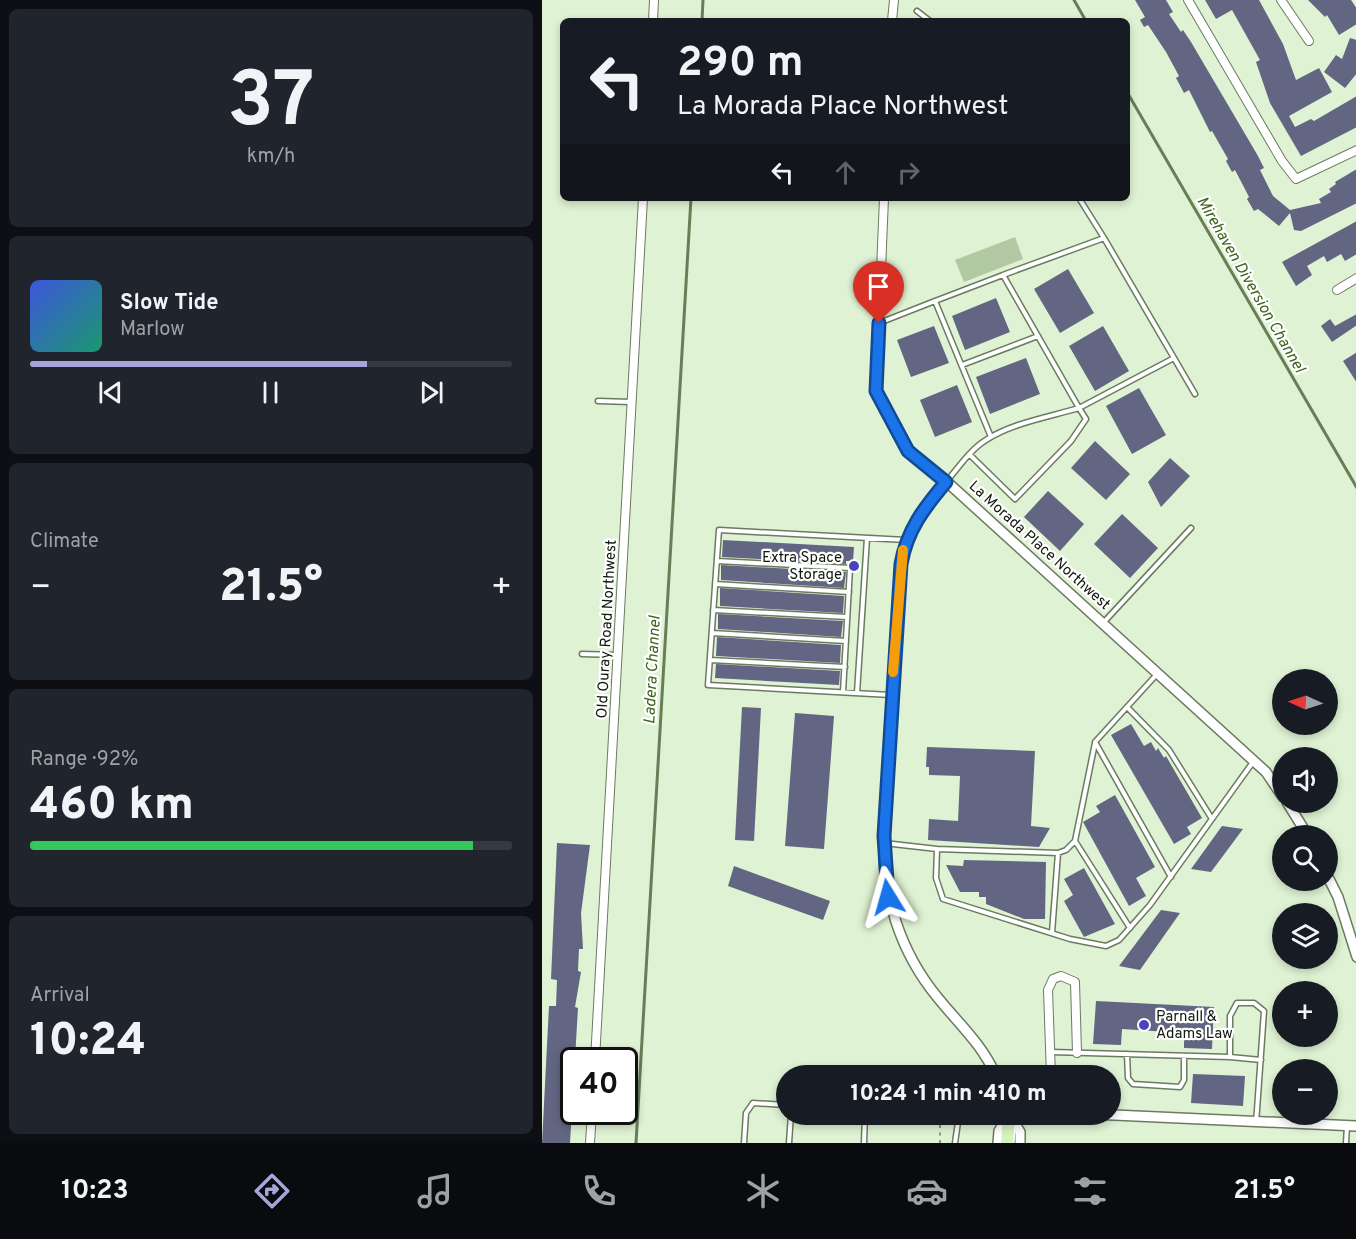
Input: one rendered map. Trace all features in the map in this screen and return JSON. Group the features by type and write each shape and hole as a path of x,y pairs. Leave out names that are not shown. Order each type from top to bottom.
{"main road":[{"path":"1007,1143 1008,1125"}],"street":[{"path":"653,18 654,0"},
{"path":"892,18 894,0"},
{"path":"1188,0 1282,161 1296,179 1356,150"},
{"path":"1281,0 1309,40"},
{"name":"Old Ouray Road Northwest","path":"596,1047 643,201"},
{"name":"La Morada Place Northwest","path":"884,201 876,391 908,451 946,482 1159,673 1266,772 1272,781"},
{"path":"1337,290 1356,278"},
{"path":"946,482 917,517 906,540 899,579 884,843 888,897 902,939 922,977 971,1034 989,1065"},
{"path":"1335,891 1356,957"},
{"path":"1050,1065 1049,986 1061,976 1075,982 1077,1053"},
{"path":"1121,1115 1352,1126"},
{"path":"590,1143 591,1125"},
{"path":"998,1143 999,1131 1003,1125"},
{"path":"1015,1125 1020,1132 1020,1143"}],"lane":[{"path":"917,10 926,18"},
{"path":"1081,201 1195,394"},
{"path":"879,323 1104,237"},
{"path":"970,455 1015,499 1071,441 1086,419 1003,275"},
{"path":"935,301 991,437"},
{"path":"962,365 1038,336"},
{"path":"946,482 970,455 991,437 1079,408 1174,358"},
{"path":"598,401 632,402"},
{"path":"1103,623 1191,528"},
{"path":"892,695 708,685 719,530 906,540"},
{"path":"857,693 867,538"},
{"path":"717,561 850,568 843,692"},
{"path":"715,584 849,592"},
{"path":"713,610 847,617"},
{"path":"712,633 846,641"},
{"path":"582,654 618,655"},
{"path":"710,660 845,667"},
{"path":"884,843 937,849 1058,854 1066,850 1075,841 1095,742 1116,716 1159,673"},
{"path":"1127,707 1169,750 1212,819"},
{"path":"1095,742 1170,877"},
{"path":"937,849 935,878 943,899 1052,933 1106,946 1119,940 1130,928 1254,762"},
{"path":"1075,841 1130,928"},
{"path":"1052,933 1058,854"},
{"path":"1230,1057 1231,1010 1237,1003 1254,1003 1264,1011 1256,1122"},
{"path":"1049,1052 1230,1057 1261,1060"},
{"path":"1127,1054 1128,1078 1133,1084 1147,1087 1181,1088 1184,1080 1184,1056"},
{"path":"744,1143 746,1113 753,1103 776,1104"},
{"path":"790,1143 791,1125"},
{"path":"864,1143 865,1125"},
{"path":"955,1143 957,1125"},
{"path":"1346,1143 1352,1126"}],"path":[{"path":"940,1125 940,1143"}],"green space":[{"path":"1015,237 1023,259 964,282 955,260"}],"building":[{"path":"1135,0 1166,0 1173,12 1169,14 1191,42 1258,156 1264,168 1260,170 1273,196 1290,210 1321,203 1319,199 1331,192 1329,189 1336,184 1335,182 1357,169 1357,203 1301,231 1294,230 1290,213 1279,226 1258,209 1254,211 1235,170 1232,172 1226,161 1228,159 1212,131 1210,132 1189,90 1184,93 1176,78 1179,76 1166,52 1148,25 1144,27 1140,20 1145,17"},
{"path":"1205,0 1259,0 1283,44 1296,80 1319,68 1332,92 1289,116 1295,127 1311,119 1314,121 1357,96 1357,127 1301,156 1270,103 1256,62 1260,60 1232,10 1216,19"},
{"path":"1308,0 1351,0 1357,9 1357,24 1339,35 1327,15 1325,17"},
{"path":"1350,38 1357,40 1357,73 1345,88 1324,72 1336,55 1342,59"},
{"path":"1357,221 1357,254 1345,261 1341,254 1327,262 1324,256 1307,266 1312,275 1296,286 1282,262"},
{"path":"1068,269 1094,313 1060,333 1034,289"},
{"path":"996,298 1010,332 965,350 952,316"},
{"path":"1357,314 1357,325 1332,342 1321,326 1330,319 1335,326"},
{"path":"934,326 949,363 911,377 897,340"},
{"path":"1103,326 1129,371 1095,391 1069,346"},
{"path":"1357,352 1357,383 1343,361"},
{"path":"1026,358 1040,394 990,414 976,377"},
{"path":"957,385 972,422 935,437 920,400"},
{"path":"1139,388 1166,435 1132,454 1106,406"},
{"path":"1095,441 1130,474 1106,500 1071,468"},
{"path":"1170,458 1190,476 1161,507 1148,482"},
{"path":"1048,491 1084,524 1060,551 1024,517"},
{"path":"1122,514 1158,548 1130,578 1094,544"},
{"path":"723,540 854,547 853,561 846,561 846,564 722,557"},
{"path":"721,565 846,572 844,588 721,580"},
{"path":"720,588 844,596 843,613 720,606"},
{"path":"718,614 843,621 841,637 718,629"},
{"path":"717,637 841,645 840,663 716,656"},
{"path":"716,664 840,671 839,685 715,678"},
{"path":"742,707 761,708 754,841 735,840"},
{"path":"795,713 834,716 824,849 785,846"},
{"path":"1131,724 1144,746 1151,742 1156,751 1158,748 1164,758 1166,756 1202,818 1187,827 1191,834 1174,844 1111,735"},
{"path":"927,747 1035,751 1031,826 1050,828 1039,847 928,840 929,819 958,821 960,776 929,775 929,767 926,767"},
{"path":"1115,795 1155,867 1136,878 1146,896 1129,906 1083,822 1100,812 1096,806"},
{"path":"1222,826 1243,829 1211,872 1191,869"},
{"path":"557,843 590,845 581,913 583,949 579,949 578,971 581,972 575,1007 578,1008 576,1047 560,1047 560,1125 571,1125 570,1143 542,1143 549,1006 556,1006 557,980 551,979"},
{"path":"964,860 1046,862 1045,919 1024,919 986,904 986,897 979,897 979,892 960,892 946,865 963,866"},
{"path":"734,866 830,901 823,920 728,886"},
{"path":"1084,868 1115,924 1084,937 1064,901 1073,895 1064,879"},
{"path":"1161,910 1180,913 1140,970 1119,966"},
{"path":"1096,1001 1214,1007 1212,1049 1184,1048 1184,1033 1122,1029 1121,1045 1093,1044"},
{"path":"1193,1074 1245,1076 1243,1106 1191,1103"}],"waterway":[{"name":"Ladera Channel","path":"702,18 703,0"},
{"name":"Mirehaven Diversion Channel","path":"1074,0 1084,18"},
{"name":"Mirehaven Diversion Channel","path":"1130,97 1357,488"},
{"name":"Ladera Channel","path":"636,1143 691,201"}],"slow traffic":[{"path":"893,672 903,550"}],"place":[{"name":"Extra Space Storage","path":"854,566"},
{"name":"Parnall & Adams Law","path":"1144,1025"}],"route":[{"path":"879,323 876,391 908,451 946,482 917,517 904,547 901,564 883,857 888,897"}]}
